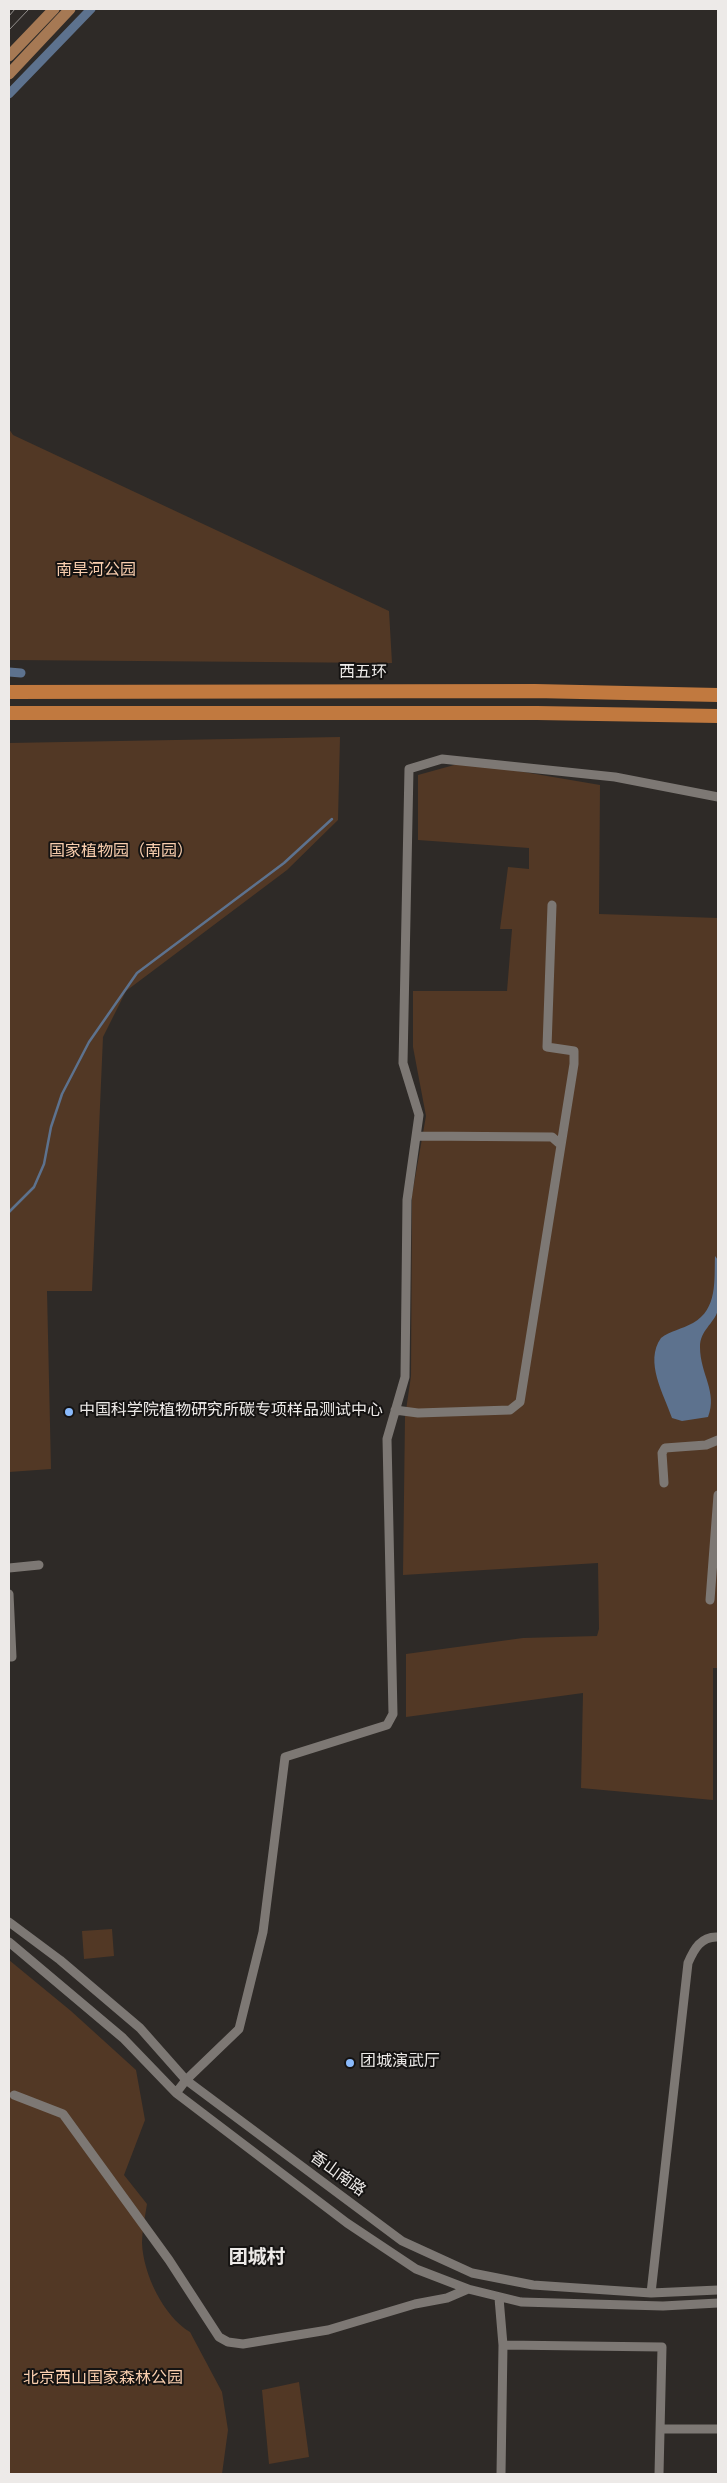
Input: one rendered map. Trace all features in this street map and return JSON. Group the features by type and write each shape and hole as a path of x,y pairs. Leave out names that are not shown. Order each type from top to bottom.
{"highway":[{"name":"西五环","path":"9,692 535,691 718,695"},
{"path":"9,713 537,713 718,716"}],"main road":[{"path":"9,56 54,9"},
{"path":"9,74 70,9"}],"street":[{"path":"176,2093 186,2080 239,2029 263,1932 285,1757 387,1725 394,1714 387,1439 405,1377 406,1200 419,1115 403,1063 409,769 442,758 615,777 718,797"},
{"path":"395,1410 418,1413 510,1410 520,1402 574,1064 574,1051 547,1047 552,905"},
{"path":"417,1136 552,1137 560,1144"},
{"path":"664,1483 662,1453 666,1448 706,1445 718,1440 718,1448"},
{"path":"710,1600 718,1495"},
{"path":"9,1568 39,1565"},
{"path":"9,1594 12,1657 9,1657"},
{"name":"香山南路","path":"9,1922 60,1960 140,2028 186,2080 402,2241 472,2273 533,2285 651,2293 718,2290"},
{"path":"651,2293 688,1963 693,1950 701,1941 710,1936 718,1938"},
{"name":"香山南路","path":"9,1942 124,2038 176,2093 347,2223 416,2269 468,2289 521,2302 595,2306 662,2306 718,2303"},
{"path":"14,2095 63,2114 169,2260 219,2337 228,2342 243,2344 328,2330 415,2304 447,2298 468,2289"},
{"path":"499,2298 503,2345 501,2474"},
{"path":"503,2345 662,2347 659,2474"},
{"path":"660,2429 718,2429"}],"green space":[{"name":"南旱河公园","path":"9,429 13,435 389,611 392,663 9,660"},
{"name":"国家植物园（南园）","path":"340,737 338,820 287,870 126,991 103,1037 92,1291 47,1291 51,1469 9,1472 9,743"},
{"path":"465,762 600,785 599,914 718,918 718,1668 713,1668 713,1800 581,1788 583,1693 406,1717 406,1654 523,1638 597,1636 599,1629 598,1563 403,1575 405,1417 411,1376 412,1195 426,1116 413,1047 413,991 507,991 512,929 500,929 508,867 529,869 529,848 418,840 418,775"},
{"path":"112,1929 114,1956 84,1959 82,1931"},
{"name":"北京西山国家森林公园","path":"9,1960 71,2011 136,2070 145,2120 124,2175 147,2204 143,2228 143,2255 156,2293 171,2316 190,2332 222,2392 228,2430 222,2474 9,2474"},
{"path":"299,2382 309,2457 269,2464 262,2390"}],"water":[{"path":"715,1256 718,1260 719,1305 716,1315 702,1336 700,1347 710,1391 711,1408 708,1417 682,1421 672,1418 657,1378 654,1357 656,1347 661,1338 693,1323 707,1310 713,1293"}],"waterway":[{"path":"9,94 91,9"},
{"path":"9,672 21,673"},
{"path":"9,1212 34,1187 44,1164 51,1127 62,1094 89,1042 137,973 284,863 332,819"}],"tram line":[{"path":"9,16 15,9"},
{"path":"9,30 29,9"}],"place":[{"name":"中国科学院植物研究所碳专项样品测试中心","path":"69,1412"},
{"name":"团城演武厅","path":"350,2063"}],"district":[{"name":"团城村","path":"257,2259"}]}
